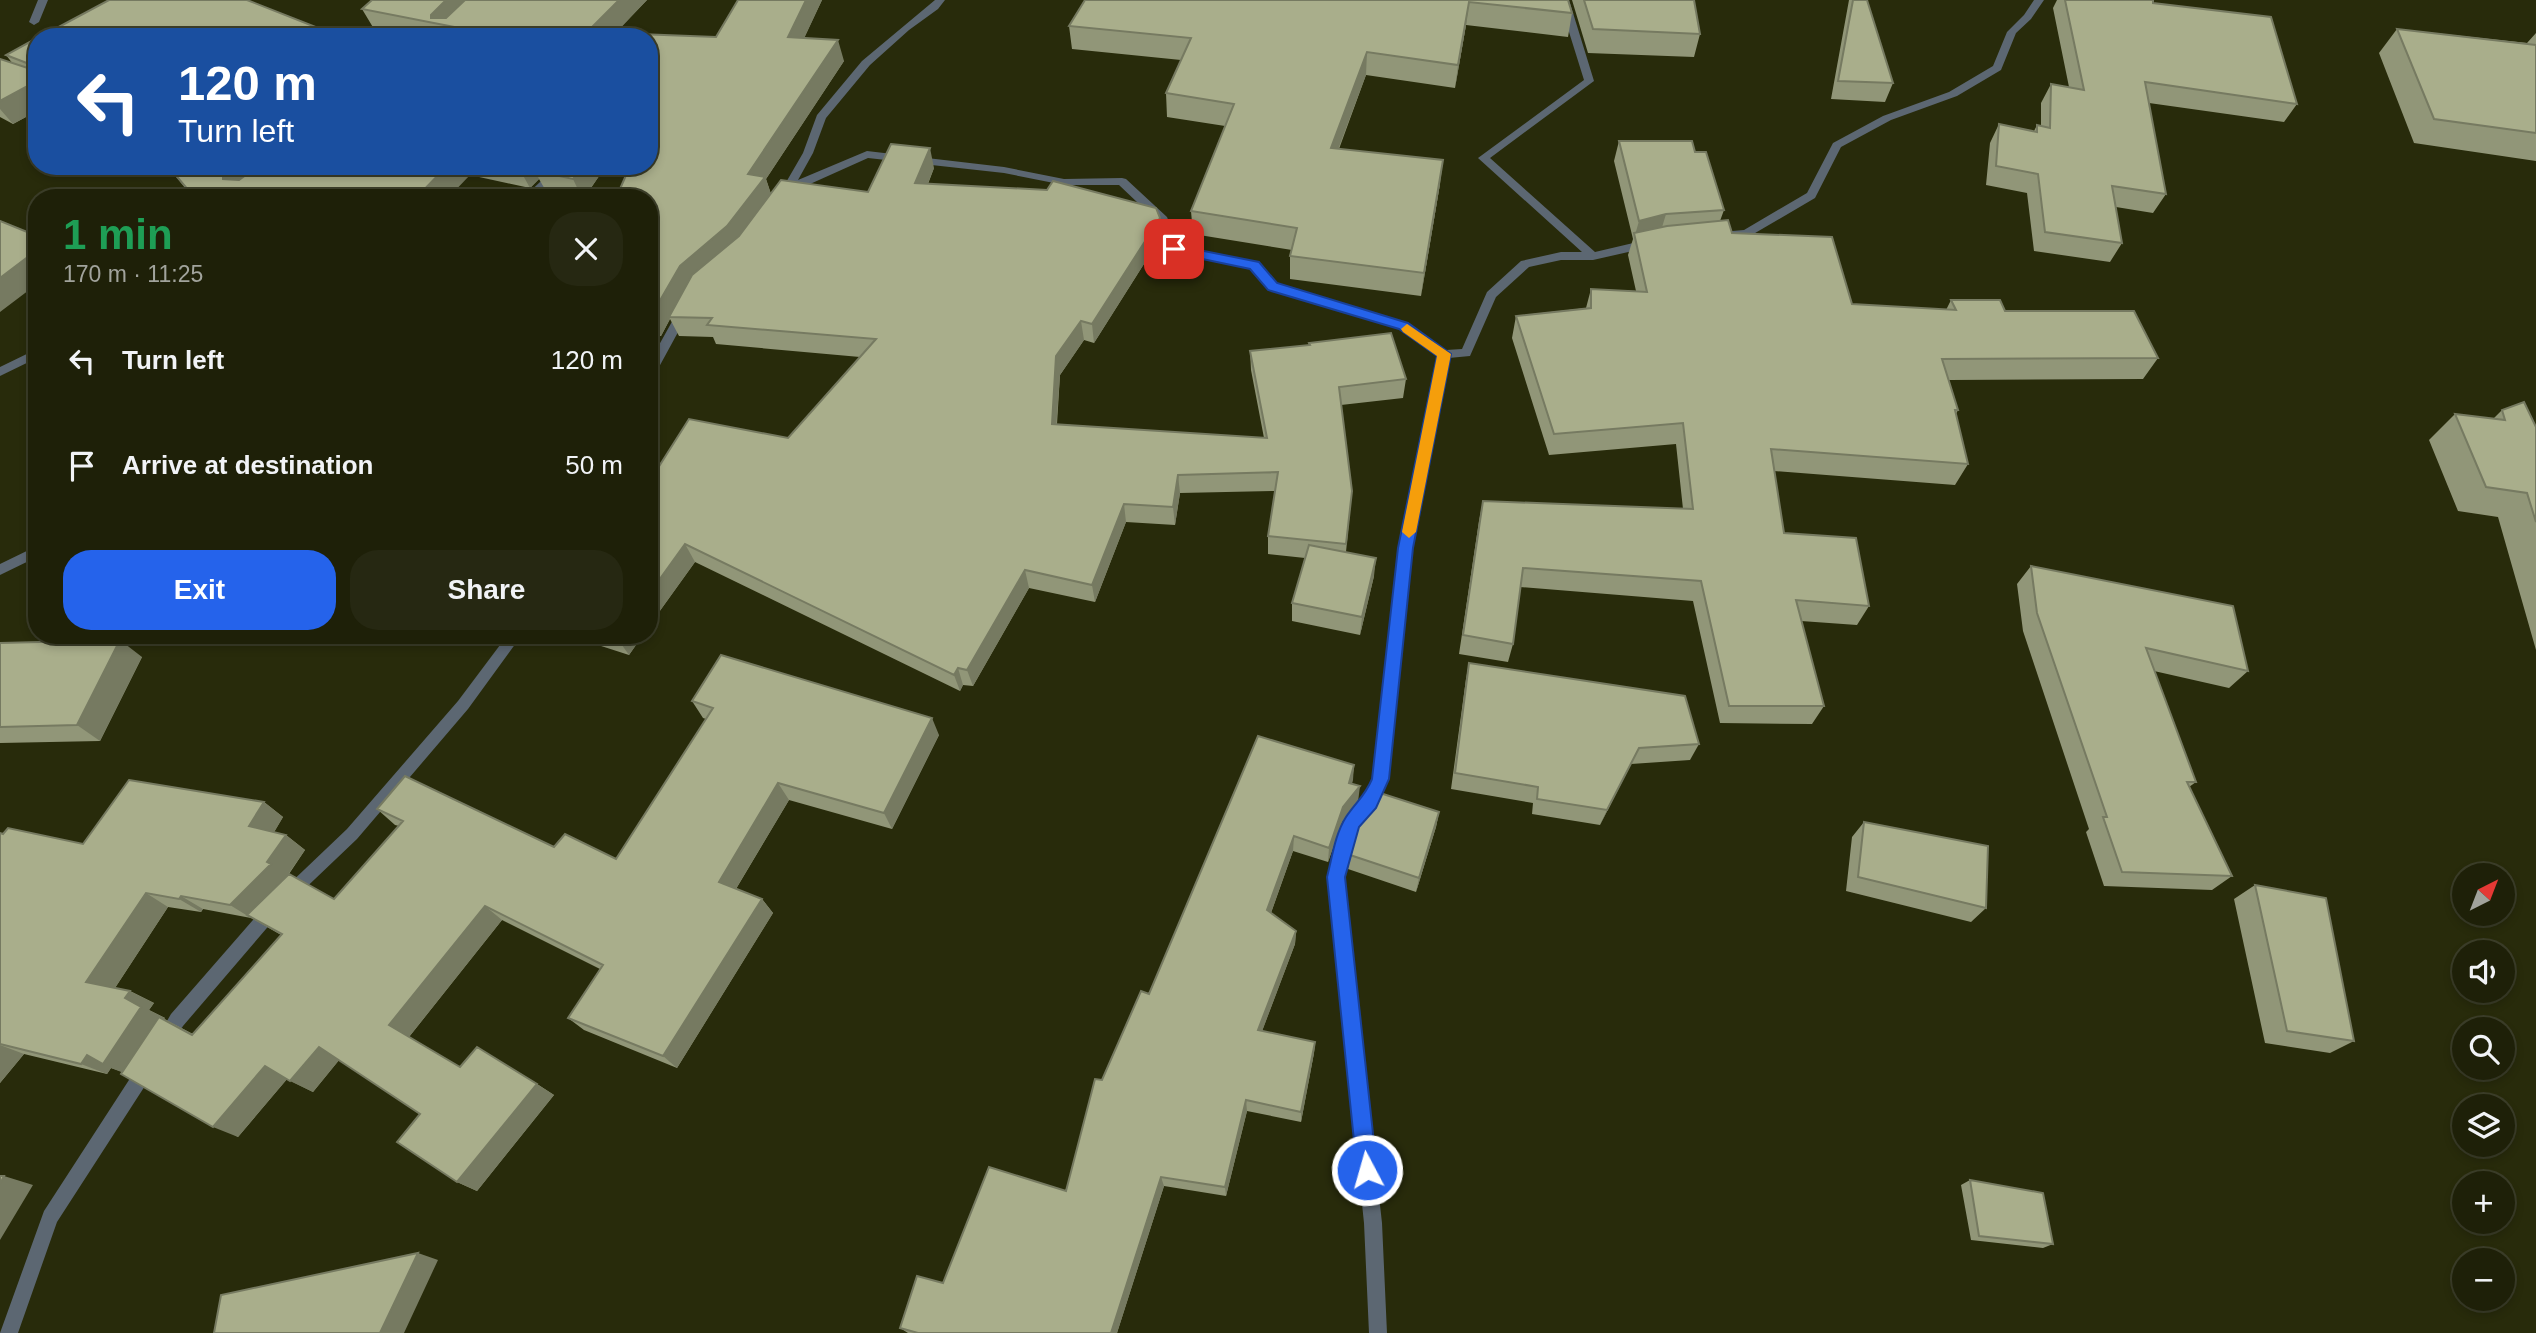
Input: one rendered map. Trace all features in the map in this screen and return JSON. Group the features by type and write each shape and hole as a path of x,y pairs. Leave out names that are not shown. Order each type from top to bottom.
{"street":[{"path":"34,22 43,0"},
{"path":"780,199 808,153 821,117 866,63 940,0"},
{"path":"1564,0 1589,81 1483,158 1593,256"},
{"path":"1709,237 1746,233 1800,202 1811,195 1837,145 1887,118 1953,94 1997,68 2012,32 2028,17 2039,0"},
{"path":"788,189 867,154 1004,170 1063,182 1122,181 1163,220 1174,249 1254,265 1272,287 1404,326 1444,354 1465,353 1491,295 1525,264 1560,256 1593,256 1660,241"},
{"path":"538,189 554,175"},
{"path":"658,358 688,302"},
{"path":"1378,1333 1373,1223 1336,877 1342,848 1352,822 1370,803 1380,779 1406,548 1444,354"},
{"path":"0,372 28,358"},
{"path":"0,570 28,556"},
{"path":"9,1333 50,1217 177,1020 272,910 352,834 463,705 508,644"}],"building":[{"path":"109,0 247,0 318,28 57,28"},
{"path":"372,0 446,0 431,18 446,18 465,0 619,0 591,28 459,28 362,9"},
{"path":"738,0 806,0 788,37 838,40 748,174 765,177 727,226 680,266 658,304 658,189 620,189 626,175 658,175 658,35 716,37"},
{"path":"1085,0 1568,0 1572,13 1469,2 1458,65 1367,52 1331,148 1443,160 1424,273 1290,256 1297,228 1191,211 1234,104 1166,93 1191,38 1069,26"},
{"path":"1584,0 1694,0 1700,34 1593,29"},
{"path":"1853,0 1867,0 1893,83 1838,81"},
{"path":"2065,0 2153,0 2153,3 2271,17 2297,104 2145,82 2166,194 2112,186 2122,243 2045,232 2038,174 1996,166 1999,124 2037,132 2037,125 2050,128 2051,84 2084,90"},
{"path":"2397,29 2536,45 2536,133 2434,119"},
{"path":"28,43 28,64 6,55"},
{"path":"0,59 28,68 28,86 0,101"},
{"path":"1619,141 1692,141 1695,152 1706,152 1724,210 1666,214 1639,221"},
{"path":"891,144 930,148 915,183 1047,190 1053,181 1156,208 1160,218 1092,324 1081,321 1056,356 1052,424 1267,438 1250,351 1391,333 1406,379 1339,387 1352,491 1346,544 1268,536 1278,472 1178,475 1173,507 1124,504 1092,585 1025,570 967,670 958,668 954,675 685,544 658,582 658,468 689,419 788,438 876,339 707,325 712,318 669,317 692,275 739,236 781,180 868,192"},
{"path":"176,175 224,175 223,179 239,180 246,175 438,175 425,189 187,189"},
{"path":"554,175 576,175 573,179"},
{"path":"1728,220 1732,233 1832,237 1852,304 1956,310 1951,300 2000,300 2005,311 2134,311 2158,358 1942,359 1958,410 1955,410 1968,464 1771,449 1784,533 1856,538 1869,606 1796,600 1824,706 1729,706 1701,581 1523,568 1513,644 1463,635 1483,501 1693,509 1683,423 1554,434 1516,316 1591,308 1591,289 1647,292 1634,233 1667,226"},
{"path":"0,221 28,232 28,257 0,278"},
{"path":"2524,402 2536,427 2536,522 2527,493 2486,487 2455,414 2505,420 2502,410"},
{"path":"1309,545 1376,558 1362,617 1292,603"},
{"path":"2031,566 2233,606 2248,671 2146,648 2196,782 2187,782 2232,876 2122,872 2103,817 2107,817 2037,613"},
{"path":"0,643 118,644 77,725 0,727"},
{"path":"721,655 932,718 884,813 778,783 719,882 762,899 663,1056 568,1018 603,965 485,906 389,1025 460,1067 477,1047 537,1084 457,1182 397,1142 420,1114 319,1047 290,1081 265,1066 213,1127 121,1074 159,1017 192,1035 282,934 247,915 289,874 334,899 403,821 377,809 405,776 554,847 565,834 616,859 713,708 692,701"},
{"path":"1469,663 1685,696 1699,744 1639,748 1607,810 1537,799 1538,787 1455,773"},
{"path":"1258,736 1354,765 1349,783 1360,786 1343,807 1329,848 1294,836 1267,910 1296,931 1258,1030 1315,1042 1301,1112 1246,1100 1225,1187 1161,1177 1111,1333 918,1333 900,1328 917,1276 943,1283 989,1167 1066,1191 1095,1079 1102,1080 1141,991 1149,994"},
{"path":"129,780 264,802 249,826 286,835 267,862 271,864 230,905 146,893 86,982 130,991 125,998 141,1007 103,1064 87,1055 81,1064 0,1044 0,833 3,834 8,828 83,844"},
{"path":"1380,793 1439,812 1419,878 1350,855 1362,813"},
{"path":"1864,822 1988,846 1986,908 1858,877"},
{"path":"2255,885 2326,898 2354,1041 2287,1031"},
{"path":"1970,1180 2043,1193 2053,1244 1979,1236"},
{"path":"418,1253 380,1333 214,1333 221,1295"}],"slow traffic":[{"path":"1407,329 1444,354 1409,532"}],"route":[{"path":"1174,249 1254,265 1272,287 1404,326 1444,354 1406,548 1380,779 1370,803 1352,822 1342,848 1336,877 1367,1170"}]}
